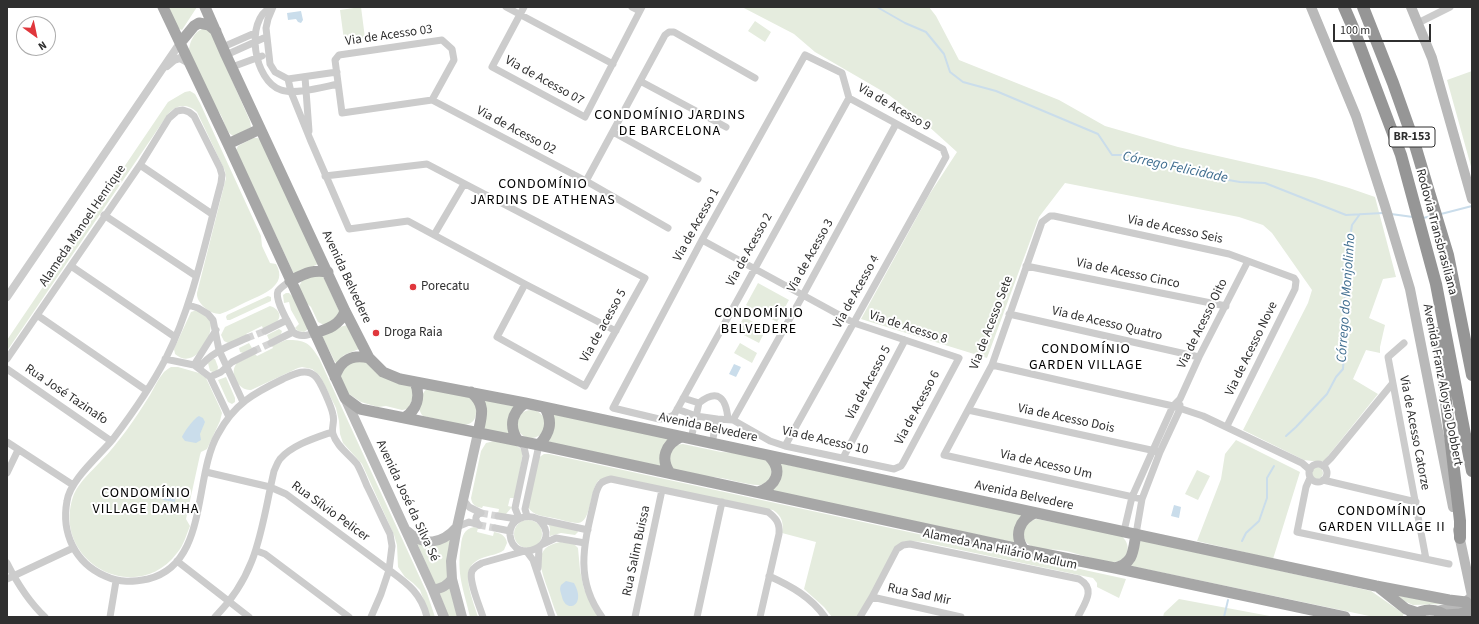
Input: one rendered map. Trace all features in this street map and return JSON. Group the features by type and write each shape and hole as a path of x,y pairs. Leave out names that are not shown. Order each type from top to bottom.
{"highway":[{"name":"Rodovia Transbrasiliana","path":"1344,7 1401,155 1436,284 1472,471"},
{"name":"Rodovia Transbrasiliana","path":"1363,7 1393,83 1415,145 1439,225 1472,375"},
{"path":"1451,274 1461,293 1472,338"},
{"path":"1436,284 1434,296 1435,307 1460,521 1460,538"}],"main road":[{"path":"163,7 345,398 360,409 539,445 1024,550 1345,617"},
{"name":"Avenida Belvedere","path":"205,7 345,311 369,358 383,372 400,379 525,403 1376,586 1414,615"},
{"name":"Avenida Franz Aloysio Dobbert","path":"1310,7 1356,116 1410,289 1472,596 1469,606"},
{"path":"1411,7 1432,58 1471,195"},
{"path":"180,43 194,26 199,23 209,25 216,32"},
{"path":"228,144 260,129"},
{"path":"290,281 313,271 318,270 328,272"},
{"path":"315,333 337,324 345,311"},
{"path":"335,377 337,370 348,359 355,356 369,358"},
{"path":"404,418 413,411 418,400 415,382"},
{"path":"471,392 477,397 481,405 482,413 478,433"},
{"name":"Avenida José da Silva Sé","path":"345,398 406,529 444,617"},
{"path":"518,441 512,427 512,420 519,407 525,403"},
{"path":"539,445 549,431 549,415 545,408"},
{"name":"Avenida José da Silva Sé","path":"462,617 452,579 451,561 478,433"},
{"path":"670,473 664,460 668,445 674,440 686,438"},
{"path":"758,492 770,486 775,481 777,474 776,467 774,461 769,456"},
{"path":"1024,550 1019,539 1020,526 1029,516 1035,513"},
{"path":"406,529 413,536 422,541 432,542 441,540 450,535 457,528"},
{"path":"1115,568 1121,566 1131,558 1136,534"},
{"path":"433,590 443,587 452,579"},
{"path":"1376,586 1449,600 1469,606"},
{"path":"1414,615 1427,610 1444,614 1460,614 1469,606"}],"street":[{"path":"272,7 266,10 260,18 255,33 258,58 264,76 272,86 279,90 291,92 338,84"},
{"path":"272,7 266,28 266,37 270,64 275,72 288,79 337,72 342,113 432,100"},
{"path":"506,7 613,64 641,9 632,7"},
{"path":"520,15 524,7"},
{"path":"1418,23 1450,7"},
{"name":"Via de Acesso 07","path":"520,15 492,67 585,117 613,64"},
{"path":"586,181 662,39 669,32 674,32 755,78"},
{"path":"224,51 255,33"},
{"path":"224,51 255,42 266,37"},
{"name":"Via de Acesso 03","path":"337,72 335,60 339,54 442,40 452,49 454,60 432,100"},
{"path":"7,297 180,43"},
{"path":"232,67 268,54"},
{"name":"Via de Acesso 9","path":"805,55 842,73 849,98 943,149"},
{"name":"Via de Acesso 1","path":"613,408 702,240 805,55"},
{"path":"162,71 174,60 180,58 190,63"},
{"path":"305,77 310,139"},
{"path":"288,79 291,92 325,176 349,229 408,221 525,284 616,330"},
{"path":"640,81 726,126"},
{"name":"Via de Acesso 2","path":"676,412 849,98"},
{"name":"Via de Acesso 02","path":"432,100 586,181 668,228"},
{"name":"Alameda Manoel Henrique","path":"7,360 104,215 140,165 170,118 177,111 183,110 194,116 220,168 222,175 212,214"},
{"name":"Via de Acesso 3","path":"730,419 803,295 896,124"},
{"path":"613,132 698,179"},
{"name":"Via de Acesso 4","path":"785,446 946,157 943,149"},
{"path":"325,176 427,164 464,184 434,235"},
{"path":"140,165 212,214 188,305 165,359 132,414 112,441 73,485 67,498 66,512 69,537 73,548 89,567 116,581 135,582 152,578 168,569 177,561 186,548 192,533 210,450 229,417 243,402 265,388 295,374 303,372 310,373 315,376 319,383 333,414 334,422 332,432 342,450 357,465 390,534 392,546 389,570 371,617"},
{"name":"Via de acesso 5","path":"464,184 645,278 585,386 497,337 525,284"},
{"path":"104,215 196,276"},
{"name":"Via de Acesso Seis","path":"1045,218 1054,216 1229,254 1291,275 1296,281"},
{"name":"Via de Acesso Sete","path":"944,455 992,365 1026,266 1042,222 1045,218"},
{"name":"Via de Acesso 8","path":"702,240 854,323 959,358"},
{"name":"Via de Acesso Oito","path":"1177,408 1199,357 1248,261"},
{"path":"71,266 175,336"},
{"name":"Via de Acesso Cinco","path":"1026,266 1226,306"},
{"path":"290,281 280,288 278,293 278,300 287,320 293,332 300,336 315,333"},
{"name":"Via de Acesso Nove","path":"1227,426 1295,289 1296,281"},
{"path":"188,305 198,308 214,320 219,350 243,402"},
{"name":"Via de Acesso Quatro","path":"1010,314 1199,357"},
{"path":"37,315 146,390"},
{"path":"265,331 287,320"},
{"path":"197,367 216,330"},
{"path":"271,343 293,332"},
{"path":"197,367 219,350 248,338"},
{"name":"Via de Acesso 5","path":"843,458 905,340"},
{"name":"Via de Acesso Catorze","path":"1404,343 1388,357 1426,559"},
{"path":"210,377 218,374 232,362 254,351"},
{"name":"Via de Acesso 6","path":"898,468 903,463 959,358"},
{"path":"165,359 197,367 210,377 229,417"},
{"path":"992,365 1177,408 1203,416 1227,426 1311,468"},
{"name":"Rua José Tazinafo","path":"7,369 112,441"},
{"path":"1312,480 1319,482 1331,458 1392,384"},
{"path":"686,438 696,416 699,403 708,396 716,396 723,400 727,407 730,419"},
{"path":"683,398 699,403"},
{"name":"Via de Acesso 10","path":"613,408 659,419 664,419 676,412 717,419 730,419 770,441 785,446 890,469 898,468"},
{"path":"1124,531 1132,498 1157,451 1177,408"},
{"name":"Via de Acesso Dois","path":"968,410 1157,451"},
{"path":"712,444 717,419"},
{"path":"216,617 230,602 243,582 257,551 274,471 280,460 291,450 308,441 332,432"},
{"path":"518,441 524,448 526,456 514,508 518,519"},
{"path":"7,442 73,485"},
{"path":"527,516 525,509 539,445"},
{"path":"7,473 18,450"},
{"path":"1136,534 1142,499 1157,451"},
{"name":"Via de Acesso Um","path":"944,455 1142,499"},
{"path":"1312,480 1309,473 1311,468 1318,464 1324,473 1334,483 1416,502"},
{"name":"Rua Sílvio Pelicer","path":"206,472 270,487 286,494 410,586 418,595 427,617"},
{"path":"602,617 589,595 585,579 583,560 585,543 596,493 599,485 604,481 611,479 768,512 778,521 780,527 779,534 760,617"},
{"path":"1312,480 1306,487 1296,532 1449,564"},
{"name":"Rua Salim Buissa","path":"635,617 662,490"},
{"path":"457,528 469,522 479,524 476,522 476,518 477,514 481,513 469,507 463,499"},
{"path":"697,617 722,502"},
{"path":"498,516 518,519"},
{"path":"552,617 533,560 526,551 520,550 512,543 510,531 514,522 527,516 588,530"},
{"path":"1127,517 1139,519"},
{"path":"538,519 543,523 546,534 541,546 537,567 540,580"},
{"path":"495,528 510,531"},
{"path":"483,617 471,577 472,571 476,566 499,558 536,550 556,538 585,543"},
{"path":"499,558 508,550 512,543"},
{"name":"Alameda Ana Hilário Madlum","path":"872,597 897,549 903,545 910,544 1079,579 1086,583 1089,588 1088,597 1078,617"},
{"path":"10,578 73,548"},
{"path":"257,551 265,554 349,617"},
{"path":"177,561 249,617"},
{"path":"7,563 10,578 34,607 45,617"},
{"path":"769,576 790,586 806,597 826,617"},
{"path":"110,617 116,581"},
{"path":"860,617 872,597"},
{"name":"Rua Sad Mir","path":"872,597 961,617"}],"shaded area":[{"path":"168,7 197,7 182,30 177,28"},
{"path":"361,7 365,38 344,40 340,10"},
{"path":"742,7 929,7 936,16 959,60 1059,100 1105,126 1178,147 1315,178 1375,197 1396,277 1383,279 1369,318 1385,325 1380,353 1366,350 1353,379 1378,394 1324,461 1304,460 1243,430 1308,303 1312,290 1272,233 1263,225 1239,217 1065,183 1039,217 987,358 861,319 929,195 957,152 926,124 889,95 815,52 794,34"},
{"path":"755,21 771,32 765,42 748,31"},
{"path":"206,29 211,33 250,121 251,127 234,136 228,132 189,51 192,38 199,30"},
{"path":"1472,71 1472,170 1447,80"},
{"path":"190,91 195,94 200,103 261,236 262,246 270,263 276,264 279,272 279,278 276,284 266,293 220,314 216,314 208,310 201,304 197,297 226,178 225,171 197,112 189,107 180,106 169,113 166,117 7,351 7,340 168,102 185,92"},
{"path":"253,138 258,138 262,141 318,264 298,273 294,274 236,150 238,146"},
{"path":"313,275 321,275 324,278 341,315 324,325 318,322 311,307 304,301 299,286 302,281"},
{"path":"758,283 789,300 777,322 746,305"},
{"path":"289,293 293,297 307,327 307,330 304,332 298,331 295,328 299,324 291,310 289,302 284,303 283,295"},
{"path":"268,296 271,297 271,301 227,320 227,315"},
{"path":"270,306 279,313 278,321 263,329 262,326 246,334 247,337 228,343 224,341 221,335 225,327"},
{"path":"197,310 209,318 211,325 210,332 207,341 197,354 190,358 183,358 175,354 174,349 191,312"},
{"path":"744,317 766,329 759,343 736,331"},
{"path":"348,325 359,349 344,355 337,363 335,362 323,336"},
{"path":"279,329 282,331 281,334 269,340 267,335"},
{"path":"286,340 302,341 306,343 312,348 319,358 427,593 435,617 430,617 420,590 405,577 398,567 397,545 394,535 362,464 343,443 336,408 320,376 312,369 302,367 251,390 242,388 236,381 234,372 237,363 255,354 257,356 273,348 272,346"},
{"path":"249,343 252,348 243,353 240,352 239,348"},
{"path":"740,343 757,353 752,363 734,353"},
{"path":"215,359 218,367 217,372 210,371 208,363"},
{"path":"362,360 406,383 413,389 413,398 408,409 402,410 386,406 378,407 361,402 349,394 341,382 344,367 348,363"},
{"path":"171,367 178,367 199,373 206,378 222,413 220,421 207,449 201,452 200,455 186,519 190,526 179,550 160,569 140,576 120,576 101,569 85,557 74,539 70,518 74,494 76,489 108,454 126,431 162,375"},
{"path":"226,377 235,398 235,402 232,404 228,402 218,380"},
{"path":"427,389 467,395 476,403 476,414 474,420 469,424 464,425 423,416 419,406 422,394"},
{"path":"483,399 516,407 511,435 482,430"},
{"path":"531,410 537,411 541,414 544,418 544,430 541,434 537,437 531,438 525,437 521,434 518,430 517,424 518,418 521,414 525,411"},
{"path":"551,413 671,439 662,468 544,443"},
{"path":"1236,440 1300,472 1273,559 1197,541 1221,479 1225,454"},
{"path":"494,441 517,446 523,452 515,498 510,498 508,506 512,507 506,514 498,514 499,509 483,506 482,508 476,506 473,504 471,498 481,451 486,443"},
{"path":"683,444 721,452 739,453 766,460 771,465 772,475 764,484 756,485 677,471 671,468 668,453 676,445"},
{"path":"544,454 1126,579 1119,598 1097,587 1097,583 1093,578 923,542 908,541 902,542 858,617 832,617 824,607 804,589 816,542 782,533 782,520 773,510 599,480 593,491 588,512 583,521 575,523 542,516 536,514 528,507 538,458"},
{"path":"779,463 1025,515 1017,543 769,490"},
{"path":"1315,467 1319,467 1323,473 1319,479 1315,479 1311,475 1311,471"},
{"path":"1197,470 1210,476 1198,500 1185,494"},
{"path":"1037,519 1120,535 1126,542 1128,551 1124,558 1120,561 1109,562 1066,551 1031,546 1025,540 1024,528 1033,520"},
{"path":"528,520 538,524 542,534 538,544 528,548 518,544 514,534 518,524"},
{"path":"548,523 577,530 578,532 575,535 561,533 550,536 550,528"},
{"path":"474,527 478,528 477,532 493,536 494,532 501,534 506,538 507,543 504,550 501,552 481,558 471,567 468,580 469,588 478,617 470,617 461,582 459,565 464,533 468,529"},
{"path":"450,539 459,617 448,617 417,543"},
{"path":"1141,540 1371,591 1404,614 1402,617 1374,617 1131,566"},
{"path":"560,542 574,544 578,548 580,570 584,589 599,617 558,617 543,573 541,560 545,549"},
{"path":"1394,595 1444,604 1413,605"},
{"path":"1179,599 1275,617 1163,617 1164,613"}],"water":[{"path":"301,11 303,20 301,23 296,19 288,20 287,13"},
{"path":"734,364 741,367 736,377 729,374"},
{"path":"199,416 203,418 205,422 200,434 201,440 196,443 185,441 182,437 183,435 192,422"},
{"path":"166,489 171,491 171,494 176,494 175,502 163,500"},
{"path":"1174,505 1181,507 1179,518 1171,516"},
{"path":"566,581 574,583 577,591 577,602 571,606 564,602 560,591 561,585"}],"waterway":[{"name":"Córrego Felicidade","path":"877,7 905,23 926,32 944,54 950,72 963,82 996,91 1098,134 1112,155 1128,155 1159,162 1199,175 1240,182 1265,183 1346,215 1383,213"},
{"name":"Córrego Felicidade","path":"1441,214 1472,206"},
{"name":"Córrego do Monjolinho","path":"1286,436 1327,394 1336,377 1343,369 1345,339 1344,310 1349,245 1352,225 1360,214"},
{"name":"Córrego Felicidade","path":"1391,214 1413,217"},
{"name":"Córrego Felicidade","path":"1423,218 1432,216"},
{"name":"Córrego do Monjolinho","path":"1242,541 1246,533 1259,521 1267,498 1267,478 1274,466"},
{"name":"Córrego do Monjolinho","path":"1224,617 1228,600"}],"tunnel":[{"path":"247,338 265,331"},
{"path":"254,351 271,343"},
{"path":"481,513 498,516"},
{"path":"479,525 495,528"}],"place":[{"name":"Porecatu","path":"413,287"},
{"name":"Droga Raia","path":"376,333"}],"district":[{"name":"CONDOMÍNIO JARDINS DE BARCELONA","path":"670,124"},
{"name":"CONDOMÍNIO JARDINS DE ATHENAS","path":"543,194"},
{"name":"CONDOMÍNIO BELVEDERE","path":"759,322"},
{"name":"CONDOMÍNIO GARDEN VILLAGE","path":"1086,358"},
{"name":"CONDOMÍNIO VILLAGE DAMHA","path":"146,502"},
{"name":"CONDOMÍNIO GARDEN VILLAGE II","path":"1382,520"}]}
